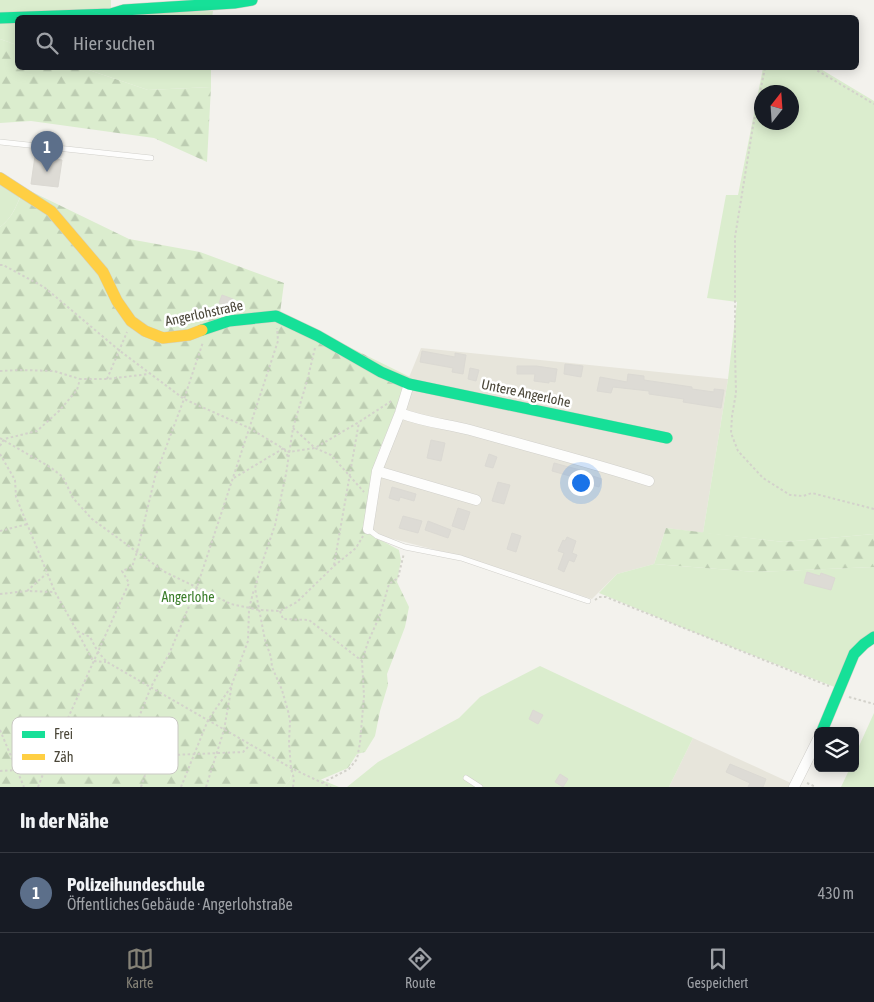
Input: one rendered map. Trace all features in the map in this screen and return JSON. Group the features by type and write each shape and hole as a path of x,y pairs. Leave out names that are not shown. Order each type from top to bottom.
{"street":[{"path":"84,15 252,0"},
{"path":"0,18 15,17"},
{"name":"Angerlohstraße","path":"0,178 37,201 62,223 103,272 117,302 131,321 145,331 163,338 189,335 228,321 276,316"},
{"path":"276,316 318,336 407,388 400,413 377,471 368,529"},
{"name":"Untere Angerlohe","path":"407,388 667,438"},
{"path":"400,413 424,421 477,432 649,481"},
{"path":"377,471 476,500"},
{"path":"824,727 854,654 874,637"},
{"path":"794,787 814,747"}],"lane":[{"path":"0,142 151,158"},
{"path":"368,529 377,536 405,547 461,558 588,601"},
{"path":"466,778 480,787"}],"path":[{"path":"765,70 753,126 735,237 734,351 736,393 732,416 732,433 738,452 763,478 790,495 803,496 812,493 874,509"},
{"path":"816,70 874,104"},
{"path":"0,265 44,287 120,351 184,399 249,428 289,452 315,448 360,422 407,388"},
{"path":"139,717 151,687 170,652 197,587 278,342 276,316"},
{"path":"107,379 131,321"},
{"path":"68,717 129,583 122,571 132,568 155,477 208,327"},
{"path":"206,787 224,730 232,684 248,641 249,608 275,525 293,428 318,336"},
{"path":"0,372 54,370 80,379 107,379 150,374"},
{"path":"0,446 4,439 38,431 78,390 80,379"},
{"path":"334,566 360,422"},
{"path":"293,428 315,448 331,455 366,494 371,510"},
{"path":"0,438 50,467 63,477 73,498 92,519 137,552 165,572 231,604 259,610 280,611 297,602 334,566 356,548 368,529"},
{"path":"284,448 288,457"},
{"path":"234,478 284,448"},
{"path":"0,454 15,480 16,497 54,592 93,661"},
{"path":"0,531 28,524"},
{"path":"322,783 349,769 357,759 364,696 362,661 380,615 389,584 398,578 405,547"},
{"path":"27,591 46,574"},
{"path":"255,588 272,667 282,690 290,721 289,743 294,779 292,787"},
{"path":"0,594 27,591 54,592"},
{"path":"588,601 599,597 606,597 828,685 844,695 874,704"},
{"path":"280,611 283,619 310,620 362,661"},
{"path":"77,631 90,638 98,652 107,662 291,768 331,787"},
{"path":"93,661 107,662"},
{"path":"181,787 208,720 232,684"},
{"path":"0,730 12,758"},
{"path":"178,755 243,752 250,745"},
{"path":"19,774 24,787"},
{"path":"141,787 145,774"},
{"path":"38,787 42,775"}],"shaded area":[{"path":"421,348 728,379 703,533 666,528 654,564 617,574 592,599 463,557 366,532 378,453"},
{"path":"693,738 791,783 789,787 669,787"}],"green space":[{"path":"0,0 111,0 111,13 213,11 212,15 15,15 15,44 0,39"},
{"path":"0,39 15,44 15,70 89,70 148,90 211,87 207,162 154,138 31,121 0,123"},
{"path":"89,70 211,70 211,87 148,90"},
{"path":"763,70 822,70 874,101 874,534 784,542 703,533 728,379 737,302 707,298 726,195 738,195 754,114 754,130 799,130 799,85 760,85"},
{"path":"0,182 21,194 13,212 0,227"},
{"name":"Angerlohe","path":"24,188 129,239 200,252 284,283 280,313 410,377 378,453 366,532 399,550 401,560 397,582 409,607 405,627 387,674 388,685 375,736 365,752 357,754 348,768 320,780 293,768 290,780 284,787 0,787 0,227 12,214"},
{"path":"666,528 784,542 874,534 874,567 756,572 654,564"},
{"path":"654,564 756,572 874,567 874,631 837,688 599,593 617,574"},
{"path":"540,666 693,738 669,787 347,787 378,762 459,718 480,697"},
{"path":"874,713 874,787 841,787 848,772 859,772 859,746"},
{"path":"293,768 339,787 284,787 290,780"}],"building":[{"path":"35,156 62,160 58,187 31,184"},
{"path":"222,295 233,299 230,307 219,303"},
{"path":"422,351 455,357 455,353 466,355 463,374 452,372 453,368 420,362"},
{"path":"565,364 583,366 581,377 564,374"},
{"path":"517,366 557,369 555,382 534,381 535,374 517,374"},
{"path":"470,368 479,370 476,381 468,379"},
{"path":"628,374 644,376 644,380 692,387 692,389 714,392 714,389 724,390 721,408 683,402 684,399 649,394 649,391 613,387 611,393 597,391 600,377 627,382"},
{"path":"431,440 445,443 441,461 427,458"},
{"path":"489,454 497,457 493,468 485,466"},
{"path":"554,463 580,470 580,472 602,479 599,487 570,479 570,476 552,471"},
{"path":"498,482 510,485 504,504 492,501"},
{"path":"392,487 416,494 414,501 400,497 399,501 389,498"},
{"path":"458,508 470,512 464,530 452,526"},
{"path":"403,516 422,521 418,533 399,528"},
{"path":"428,521 451,530 448,538 425,530"},
{"path":"512,533 521,536 516,552 507,549"},
{"path":"567,537 576,541 572,553 577,555 574,562 569,560 564,572 558,569 564,553 558,551 563,540 565,541"},
{"path":"807,572 820,576 821,573 835,578 831,590 804,583"},
{"path":"533,710 543,715 538,724 529,719"},
{"path":"730,764 766,779 763,787 748,787 750,783 726,772"},
{"path":"560,774 568,779 563,787 555,782"}],"traffic: fast":[{"path":"83,15 252,0"},
{"path":"0,18 15,17"},
{"path":"202,330 229,321 276,316 318,336 381,372 409,384 667,438"},
{"path":"824,727 854,654 874,637"}],"traffic: slow":[{"path":"0,178 51,211 103,272 117,301 131,321 145,331 163,338 189,335 202,330"}],"place":[{"name":"Polizeihundeschule","path":"47,172"}]}
